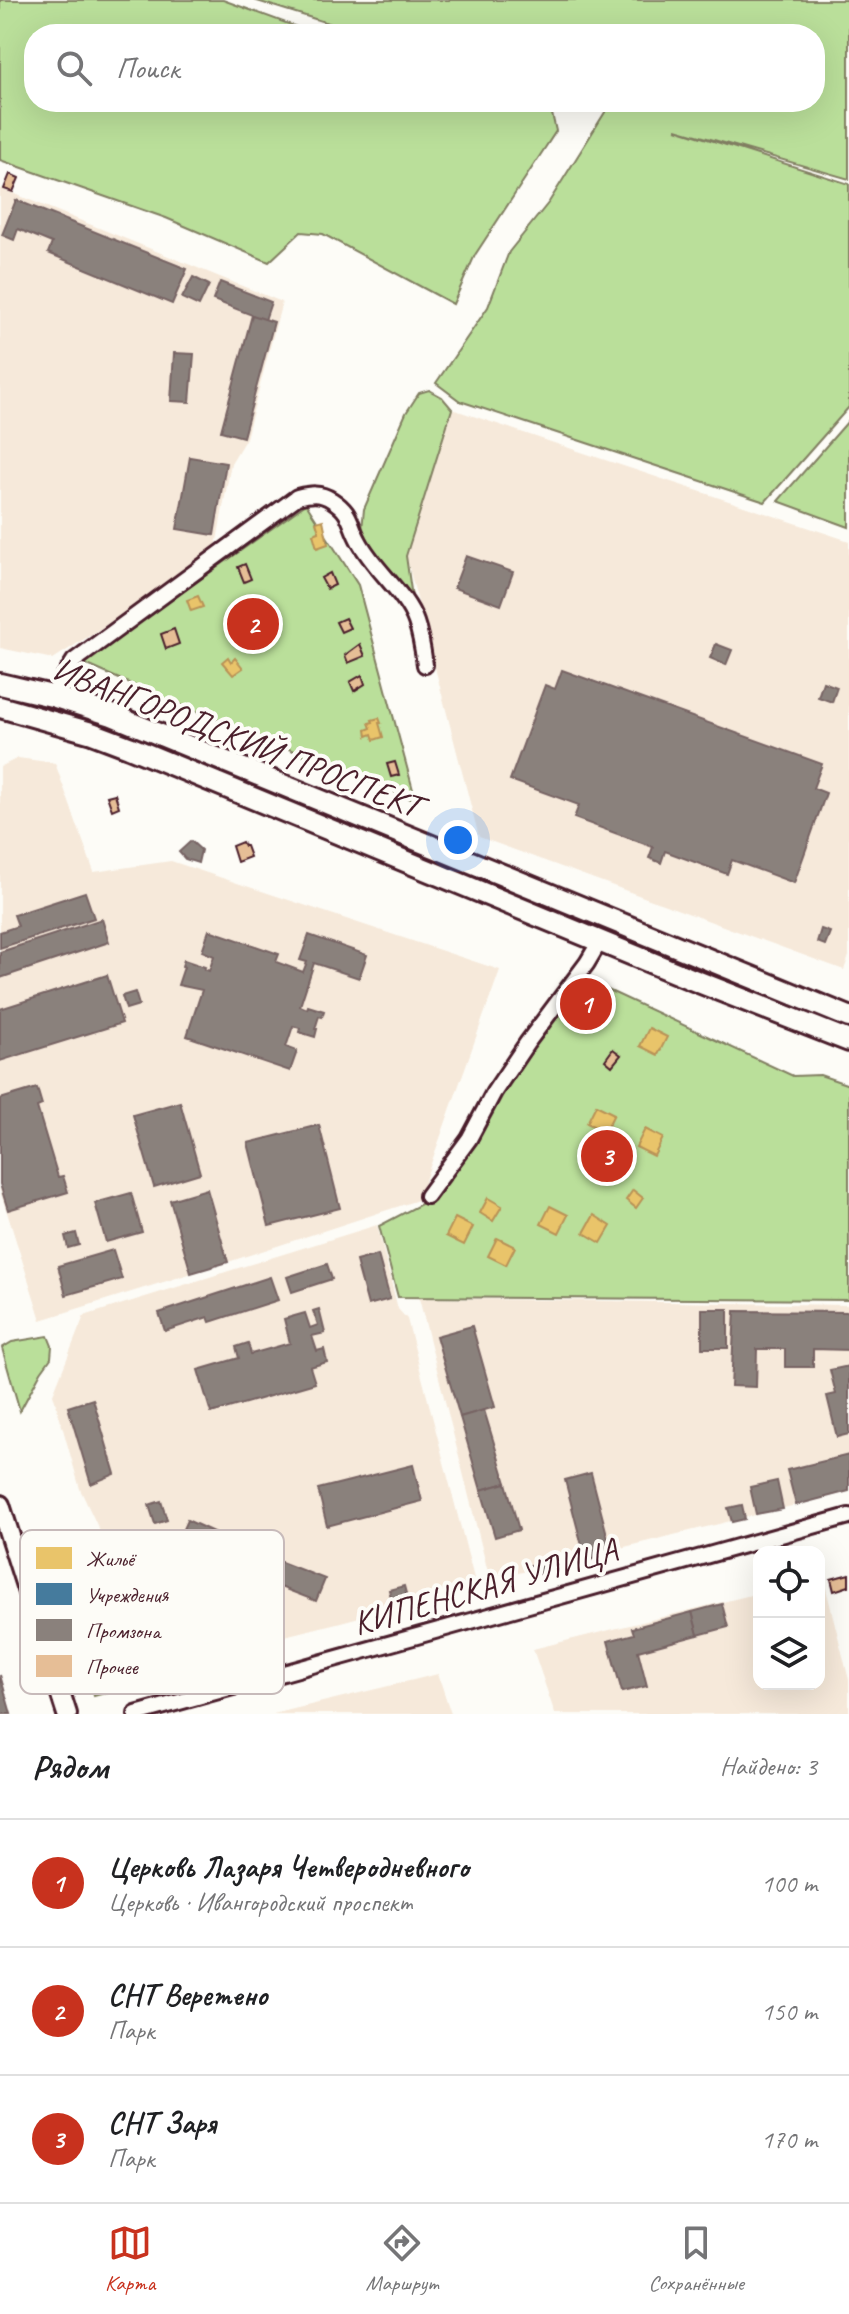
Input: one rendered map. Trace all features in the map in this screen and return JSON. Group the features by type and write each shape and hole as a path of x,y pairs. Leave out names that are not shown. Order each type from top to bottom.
{"highway":[{"name":"ИВАНГОРОДСКИЙ ПРОСПЕКТ","path":"0,684 112,715 849,1017"},
{"name":"ИВАНГОРОДСКИЙ ПРОСПЕКТ","path":"0,707 129,747 849,1041"}],"main road":[{"path":"0,1505 20,1567"},
{"path":"61,1694 67,1714"}],"street":[{"path":"52,696 74,661 297,497 315,493 331,499 350,517 366,553 409,607 417,623 425,665"},
{"path":"427,1196 449,1170 494,1092 600,941"},
{"name":"КИПЕНСКАЯ УЛИЦА","path":"284,1673 849,1516"},
{"name":"КИПЕНСКАЯ УЛИЦА","path":"136,1714 208,1694"}],"shaded area":[{"path":"0,188 282,302 246,438 231,463 215,552 53,659 0,648"},
{"path":"452,409 849,541 849,956 844,970 479,837 406,556"},
{"path":"18,758 55,763 94,872 171,861 500,970 418,1200 41,1320 0,1190 0,767"},
{"path":"377,1225 398,1309 407,1319 476,1586 457,1592 451,1589 430,1595 427,1599 284,1636 284,1530 99,1530 80,1489 53,1394 84,1316"},
{"path":"419,1298 849,1305 849,1492 490,1580"},
{"path":"825,1585 849,1680 849,1714 555,1714 533,1649 753,1594 753,1690 825,1690"},
{"path":"438,1674 451,1714 273,1714"}],"green space":[{"path":"0,0 223,0 289,24 24,24 24,112 552,112 556,131 475,255 453,304 323,234 301,232 269,262 166,218 0,160"},
{"path":"254,0 849,0 849,179 676,129 849,184 849,407 765,502 460,401 436,383 488,307 509,252 549,202 605,112 825,112 825,24 331,24"},
{"path":"429,390 442,397 452,409 406,556 414,611 366,543 362,530 364,509 406,413 419,393"},
{"path":"849,420 849,527 778,501"},
{"path":"306,504 358,585 416,801 83,663"},
{"path":"580,977 793,1076 820,1075 849,1085 849,1300 398,1297 379,1226 429,1200 441,1189 539,1033"},
{"path":"48,1336 52,1346 51,1358 20,1411 2,1348 12,1342"}],"building: Жильё":[{"path":"323,520 328,544 317,548 313,534 319,532 316,522"},
{"path":"198,596 203,607 191,611 187,600"},
{"path":"228,657 231,662 235,658 243,668 233,675 222,662"},
{"path":"379,718 383,737 374,740 372,734 367,736 366,730 371,728 369,723 372,720"},
{"path":"649,1028 667,1037 658,1055 640,1046"},
{"path":"596,1105 614,1114 605,1132 587,1123"},
{"path":"645,1129 663,1138 654,1156 636,1147"},
{"path":"633,1190 643,1198 636,1208 626,1200"},
{"path":"488,1198 502,1206 493,1221 480,1213"},
{"path":"550,1206 568,1215 559,1233 541,1224"},
{"path":"594,1215 611,1226 601,1243 584,1233"},
{"path":"455,1218 473,1227 464,1245 446,1236"},
{"path":"497,1238 515,1247 506,1265 488,1256"}],"building: Учреждения":[{"path":"579,990 602,1005 594,1018 570,1003"}],"building: Промзона":[{"path":"16,200 187,269 172,304 48,253 52,243 18,229 14,240 2,235"},
{"path":"193,277 209,285 199,306 182,298"},
{"path":"220,282 271,302 265,320 213,300"},
{"path":"252,315 274,322 243,437 221,431"},
{"path":"174,353 194,354 190,402 171,401"},
{"path":"190,457 226,463 214,535 177,529"},
{"path":"466,556 513,572 501,605 454,588"},
{"path":"716,644 732,650 726,665 710,658"},
{"path":"562,670 822,764 813,788 826,793 794,883 732,860 727,874 665,851 661,863 649,858 653,847 574,818 579,805 510,780 545,685 555,689"},
{"path":"823,682 837,687 832,702 818,697"},
{"path":"191,841 201,850 198,863 185,859 179,852"},
{"path":"85,892 94,918 0,948 0,932 18,926 14,915"},
{"path":"102,919 109,942 0,978 0,952"},
{"path":"821,929 830,932 825,945 817,942"},
{"path":"209,930 279,954 276,962 303,972 307,962 300,960 309,935 367,955 359,978 314,963 300,1006 324,1011 322,1017 319,1016 315,1037 299,1032 300,1028 293,1026 286,1047 297,1051 290,1071 187,1036 202,990 178,985 184,960 209,971 214,956 202,951"},
{"path":"107,975 122,1023 0,1061 0,1009"},
{"path":"135,992 139,1005 126,1009 122,996"},
{"path":"37,1088 42,1105 37,1107 58,1177 63,1176 68,1192 8,1210 0,1184 0,1099"},
{"path":"180,1102 200,1173 154,1187 133,1115"},
{"path":"319,1125 340,1208 269,1226 248,1143"},
{"path":"207,1189 228,1262 191,1273 170,1200"},
{"path":"131,1193 142,1232 106,1242 95,1203"},
{"path":"76,1233 79,1245 68,1248 65,1236"},
{"path":"113,1250 122,1279 66,1295 58,1266"},
{"path":"378,1255 390,1299 368,1305 356,1261"},
{"path":"327,1264 332,1279 292,1292 287,1277"},
{"path":"270,1277 278,1300 210,1322 208,1317 165,1331 159,1313"},
{"path":"319,1309 325,1333 312,1336 317,1351 324,1349 327,1362 310,1367 315,1383 211,1413 198,1370 239,1358 236,1347 248,1343 251,1354 290,1343 284,1319 305,1313 310,1328 318,1325 313,1311"},
{"path":"702,1309 728,1309 728,1348 702,1348"},
{"path":"735,1311 849,1312 849,1350 813,1349 813,1367 785,1367 785,1349 757,1349 756,1387 731,1386"},
{"path":"472,1326 495,1407 460,1417 436,1336"},
{"path":"849,1366 849,1434 837,1437 827,1396 836,1394 830,1370"},
{"path":"93,1399 115,1474 91,1484 68,1407"},
{"path":"484,1410 506,1483 481,1490 460,1417"},
{"path":"849,1455 849,1491 796,1505 787,1470"},
{"path":"413,1465 422,1501 327,1526 318,1489"},
{"path":"591,1473 612,1554 586,1561 565,1480"},
{"path":"777,1481 783,1509 756,1514 750,1487"},
{"path":"506,1483 519,1530 495,1537 481,1490"},
{"path":"161,1501 167,1520 155,1524 149,1505"},
{"path":"742,1505 745,1519 732,1522 728,1508"},
{"path":"187,1520 209,1530 182,1530"},
{"path":"542,1562 545,1573 530,1576 527,1566"},
{"path":"284,1563 325,1579 316,1601 284,1589"},
{"path":"404,1586 408,1601 393,1605 389,1590"},
{"path":"722,1604 728,1627 698,1635 692,1612"},
{"path":"692,1612 698,1635 638,1651 647,1686 622,1692 608,1641 634,1634 632,1628"},
{"path":"0,1675 11,1714 0,1714"}],"building: Прочее":[{"path":"10,174 19,178 13,192 4,189"},
{"path":"245,564 251,579 244,582 238,567"},
{"path":"330,573 335,585 327,589 321,578"},
{"path":"345,618 350,628 341,632 336,622"},
{"path":"174,629 179,644 166,649 161,634"},
{"path":"360,644 365,656 348,663 345,655"},
{"path":"362,675 365,684 354,691 350,682"},
{"path":"395,762 399,775 391,777 387,764"},
{"path":"115,794 119,807 112,810 107,796"},
{"path":"242,842 250,857 237,862 232,846"},
{"path":"613,1049 621,1055 612,1066 605,1060"},
{"path":"849,1574 849,1586 834,1591 831,1579"}],"place":[{"name":"СНТ Веретено","path":"253,624"},
{"name":"Церковь Лазаря Четверодневного","path":"586,1004"},
{"name":"СНТ Заря","path":"607,1156"}]}
